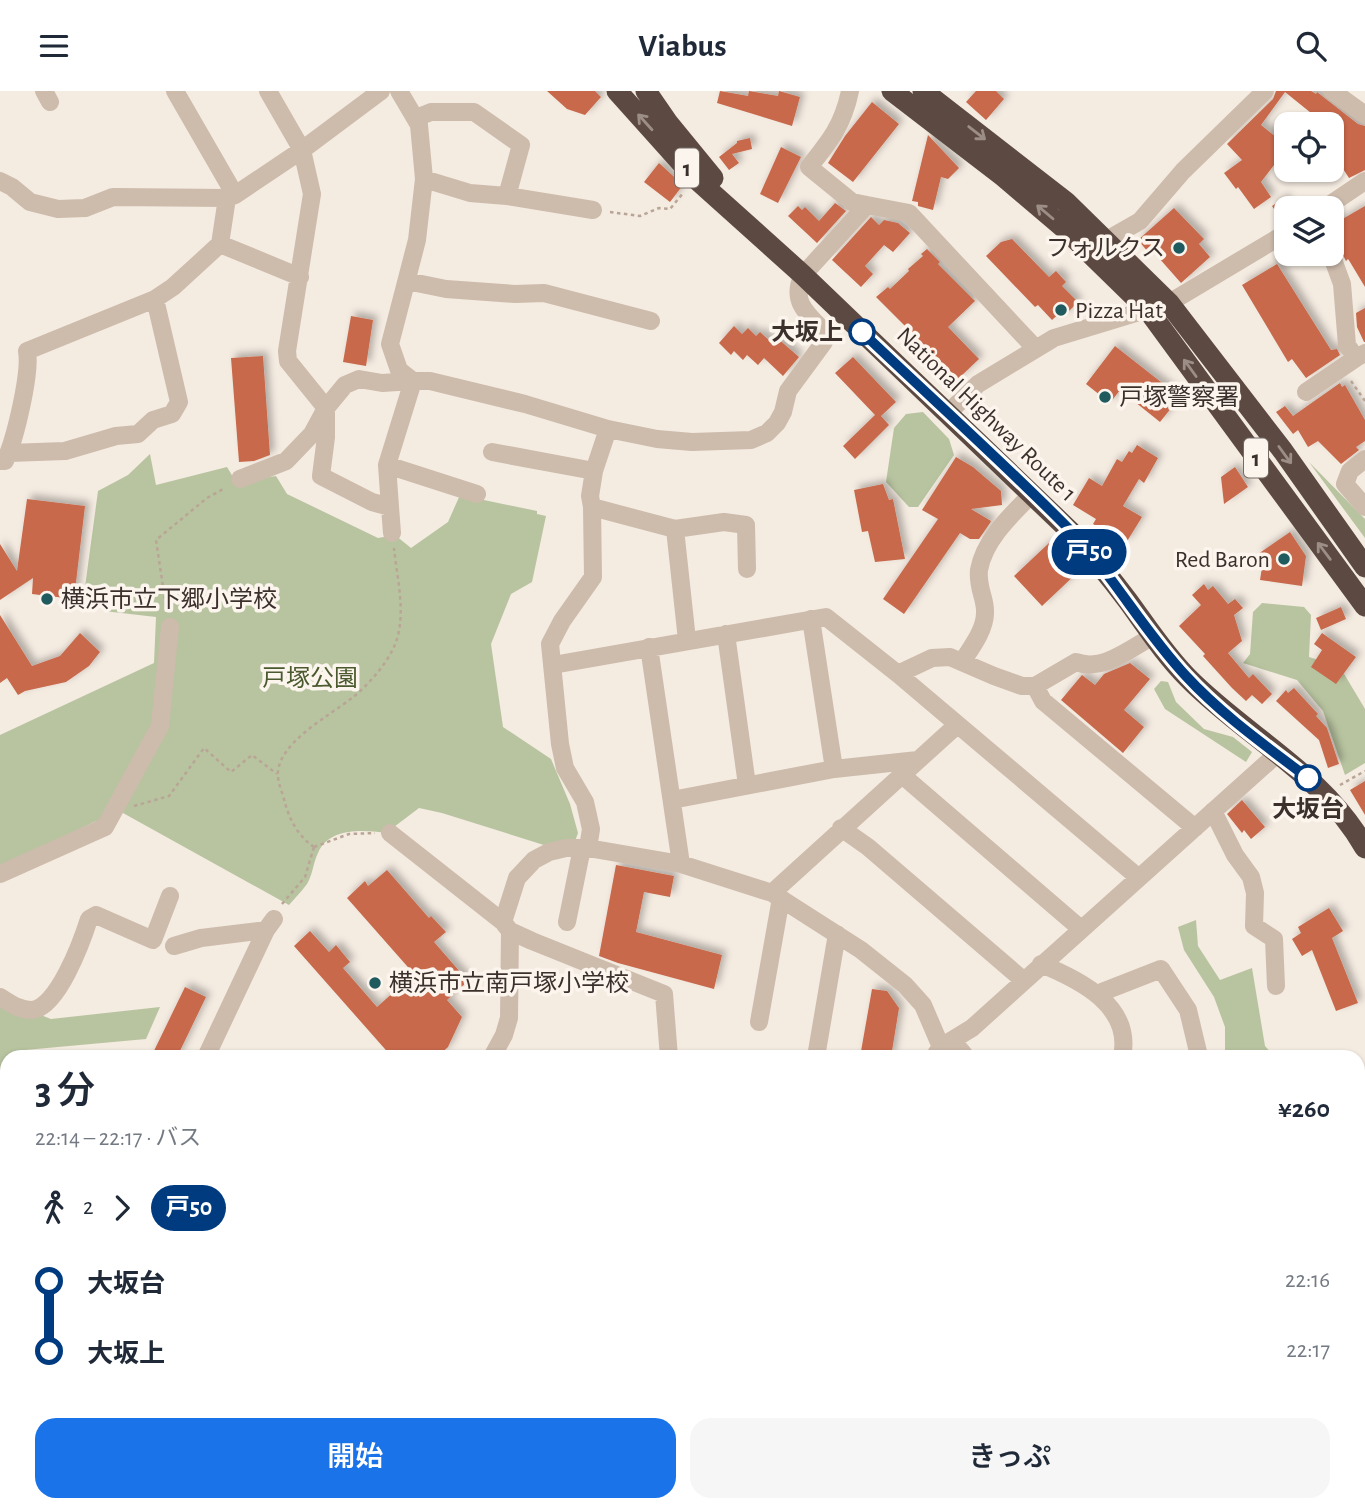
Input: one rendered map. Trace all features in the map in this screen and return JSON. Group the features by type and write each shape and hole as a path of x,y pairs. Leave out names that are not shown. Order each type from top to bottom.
{"highway":[{"name":"National Highway Route 1","path":"617,91 695,178 803,275 1070,531 1104,568 1186,677 1223,711 1326,794 1347,819 1365,848"},
{"name":"National Highway Route 1","path":"646,91 668,123 764,239"},
{"name":"1","path":"891,91 1004,177 1064,228 1148,310 1365,606"},
{"name":"1","path":"923,91 1066,202 1169,303 1283,451 1365,567"}],"street":[{"path":"155,299 179,402 172,414 153,419 138,434 116,436 65,451 4,457 29,362 27,351 155,299 173,287 220,244 231,196 174,91"},
{"path":"268,91 302,149 312,194 287,351 288,361 326,408 326,437 321,476 372,502 390,507"},
{"path":"0,181 30,202 58,209 85,208 113,197 231,196 302,149 381,91"},
{"path":"399,91 419,125 424,179 416,240 390,344 398,370 413,381"},
{"path":"850,91 845,114 834,137 809,167 852,202 909,213 1036,349"},
{"path":"1105,241 1140,221 1183,171 1265,91"},
{"path":"1332,91 1365,115"},
{"path":"416,118 431,112 474,112 521,145 507,196"},
{"path":"424,179 470,193 593,210"},
{"path":"1343,196 1365,181"},
{"path":"240,479 286,461 312,434 326,408 345,386 359,379 382,383 430,381 526,404 608,429 657,439 692,442 751,440 767,433 783,412 788,391 824,342 825,332 806,313 797,295 798,285 803,275 867,205"},
{"path":"948,413 978,384 1054,338 1169,303 1274,240"},
{"path":"220,244 300,277"},
{"path":"1306,392 1354,360 1347,345 1342,284 1335,266"},
{"path":"407,281 475,291 544,293 651,321"},
{"path":"393,533 387,465 413,381"},
{"path":"567,922 591,829 585,801 565,768 550,645 562,621 593,577 590,496 594,471 608,429"},
{"path":"492,452 594,471"},
{"path":"1365,459 1350,471 1345,484 1365,507"},
{"path":"387,465 477,493"},
{"path":"962,662 981,629 986,611 978,587 979,567 993,538 1032,494"},
{"path":"592,507 675,529 724,522 746,525 747,569"},
{"path":"675,529 687,640"},
{"path":"553,665 826,617 898,674 1139,878"},
{"path":"811,619 834,769"},
{"path":"0,874 105,827 160,726 170,627"},
{"path":"726,634 747,785"},
{"path":"898,674 932,658 950,657 994,677 1023,686 1035,686 1076,662 1087,667 1107,661 1153,636"},
{"path":"649,647 681,864"},
{"path":"1035,686 1043,701 1195,828"},
{"path":"759,1022 776,895 841,828 957,725"},
{"path":"496,1050 509,1018 507,927 517,878 534,860 549,852 585,848 681,864 776,895 837,934 905,985 923,1005 942,1048 972,1028 1277,754"},
{"path":"672,800 834,769 918,761"},
{"path":"901,775 1081,929"},
{"path":"1213,811 1235,855 1251,877 1255,893 1254,926 1274,939 1276,986"},
{"path":"841,828 868,847 1023,980"},
{"path":"390,833 507,927 572,959 664,994 668,1050"},
{"path":"163,943 170,896"},
{"path":"0,997 17,1008 32,1010 41,1007 62,980 80,949 89,919 96,915 163,943 270,925"},
{"path":"209,1050 270,925"},
{"path":"817,1050 837,934"},
{"path":"1041,964 1076,978 1105,1001 1119,1021 1124,1038 1123,1050"},
{"path":"1097,994 1161,969 1188,1010 1198,1050"}],"path":[{"path":"593,210 640,216 659,208 670,209 695,178"},
{"path":"1354,360 1365,401"},
{"path":"170,627 156,540 207,498 240,479"},
{"path":"314,847 301,839 286,809 277,774 281,759 300,738 354,697 383,666 394,647 400,629 400,597 393,533"},
{"path":"113,811 169,796 204,748 231,772 252,755 277,774"},
{"path":"1346,781 1365,771"},
{"path":"314,847 349,834 390,833"},
{"path":"270,925 285,898 305,877 314,847"}],"green space":[{"path":"923,412 949,439 954,455 918,507 909,507 886,482 894,428 906,414"},
{"name":"戸塚公園","path":"150,454 156,485 227,467 236,482 276,476 287,494 378,538 395,535 411,548 448,522 460,495 537,511 537,514 546,516 532,582 511,594 491,644 503,727 551,759 570,804 578,833 575,841 547,846 419,808 386,833 358,831 330,838 318,853 307,884 289,905 123,813 94,822 0,868 0,735 154,663 156,617 104,611 85,587 98,491 128,475"},
{"path":"1309,462 1365,519 1365,538"},
{"path":"1262,603 1304,607 1311,615 1309,657 1340,667 1365,709 1365,763 1345,775 1323,711 1297,680 1243,663 1250,654 1253,612"},
{"path":"1161,681 1168,682 1176,702 1204,729 1233,737 1252,752 1246,762 1165,709 1154,689"},
{"path":"1196,920 1198,946 1220,980 1252,968 1265,1046 1269,1050 1225,1050 1225,1027 1214,997 1184,950 1178,927"},
{"path":"0,999 51,1019 160,1007 146,1039 0,1050"}],"building":[{"path":"547,91 595,91 601,97 585,115 567,109"},
{"path":"720,91 748,96 749,91 778,96 779,91 800,97 792,126 717,103"},
{"path":"976,91 996,91 1004,99 986,120 966,102"},
{"path":"1276,91 1317,92 1343,112 1310,112 1285,92 1261,125 1274,135 1274,165 1261,182 1271,197 1254,209 1224,173 1242,160 1227,144 1273,99"},
{"path":"872,102 899,124 853,182 828,163"},
{"path":"1344,113 1365,126 1365,170 1349,178 1344,170"},
{"path":"928,135 959,168 948,179 941,177 933,210 918,206 918,202 912,201"},
{"path":"750,138 752,149 732,154 739,163 729,170 719,157 737,141"},
{"path":"781,147 801,157 778,203 760,194"},
{"path":"659,163 683,185 670,202 644,182"},
{"path":"835,203 846,211 817,243 788,216 798,206 802,210 805,207 819,221"},
{"path":"1365,206 1365,287 1348,259 1346,261 1344,257 1344,218"},
{"name":"フォルクス","path":"1174,208 1204,239 1199,244 1210,257 1181,283 1151,249 1148,252 1138,240"},
{"path":"871,217 879,225 884,220 898,223 910,233 893,252 884,245 865,266 873,274 861,287 832,260"},
{"path":"1012,239 1049,277 1056,271 1066,282 1062,286 1078,302 1064,316 1061,312 1052,320 1038,305 1035,307 986,256 1001,242"},
{"path":"927,249 975,301 948,327 979,359 958,379 876,297 888,287 890,289"},
{"path":"1274,266 1278,266 1331,350 1337,349 1340,355 1306,378 1292,359 1288,362 1242,285"},
{"path":"1365,308 1364,342 1357,327 1356,313"},
{"path":"351,316 373,320 366,366 343,362"},
{"path":"734,326 742,334 748,328 756,336 760,332 771,342 776,337 799,357 783,376 764,358 758,365 747,355 743,360 734,351 731,355 719,343"},
{"path":"1115,346 1180,397 1160,422 1120,390 1110,403 1086,384"},
{"path":"263,356 270,455 254,461 239,462 231,358"},
{"path":"853,357 896,402 881,416 889,425 855,459 843,446 875,415 835,373"},
{"path":"1340,383 1342,387 1345,385 1365,420 1365,441 1356,447 1359,450 1341,464 1318,441 1308,447 1298,430 1293,434 1276,412 1285,406 1293,416"},
{"path":"1137,445 1158,458 1144,483 1139,479 1123,506 1142,517 1126,543 1093,524 1096,519 1073,505 1089,478 1102,486 1117,459 1122,462"},
{"path":"956,457 973,467 1001,491 1002,505 971,509 991,521 990,523 979,539 970,539 960,533 904,614 883,599 938,519 922,510"},
{"path":"1235,467 1248,487 1224,504 1221,477"},
{"path":"883,484 889,500 893,499 905,559 875,562 868,531 862,532 854,490"},
{"path":"27,499 85,506 74,599 32,594 33,578 0,600 0,544 17,571"},
{"name":"Red Baron","path":"1290,532 1306,556 1302,586 1260,580 1263,561 1258,554"},
{"path":"1049,543 1077,573 1042,606 1014,576"},
{"path":"1204,584 1208,590 1213,586 1228,604 1235,599 1243,608 1234,615 1242,641 1228,653 1249,678 1253,674 1272,694 1262,704 1252,695 1246,701 1232,688 1179,626 1201,605 1192,595"},
{"path":"1341,607 1346,619 1321,630 1316,618"},
{"path":"0,615 32,666 60,656 80,633 100,652 89,666 66,682 18,695 7,678 0,683"},
{"path":"1322,633 1356,657 1336,684 1311,667 1322,650 1314,644"},
{"path":"1130,663 1150,679 1124,710 1144,727 1123,753 1061,700 1082,675 1095,685 1104,674"},
{"path":"1294,688 1327,728 1339,764 1328,768 1319,740 1276,701 1286,690 1288,693"},
{"path":"1365,781 1365,815 1350,790"},
{"path":"1242,800 1265,827 1251,839 1244,830 1242,833 1227,814"},
{"path":"616,865 674,876 670,897 644,892 636,932 722,955 714,989 599,956"},
{"path":"387,870 429,918 431,916 446,932 434,942 468,981 447,1000 462,1017 445,1050 386,1050 294,946 310,931 329,952 336,945 350,962 343,968 377,1007 414,974 347,898 365,881 368,886"},
{"path":"1329,908 1343,931 1332,938 1358,1003 1336,1011 1312,950 1302,956 1292,939 1301,933 1298,927"},
{"path":"185,987 206,997 180,1050 154,1050"},
{"path":"872,989 887,991 899,1008 892,1050 861,1050"}],"bus line":[{"name":"戸50","path":"862,332 1070,531 1104,568 1186,677 1223,711 1308,778"}],"place":[{"name":"フォルクス","path":"1179,248"},
{"name":"Pizza Hat","path":"1061,310"},
{"name":"大坂上","path":"862,332"},
{"name":"戸塚警察署","path":"1105,397"},
{"name":"Red Baron","path":"1284,559"},
{"name":"横浜市立下郷小学校","path":"47,599"},
{"name":"大坂台","path":"1308,778"},
{"name":"横浜市立南戸塚小学校","path":"375,983"}]}
